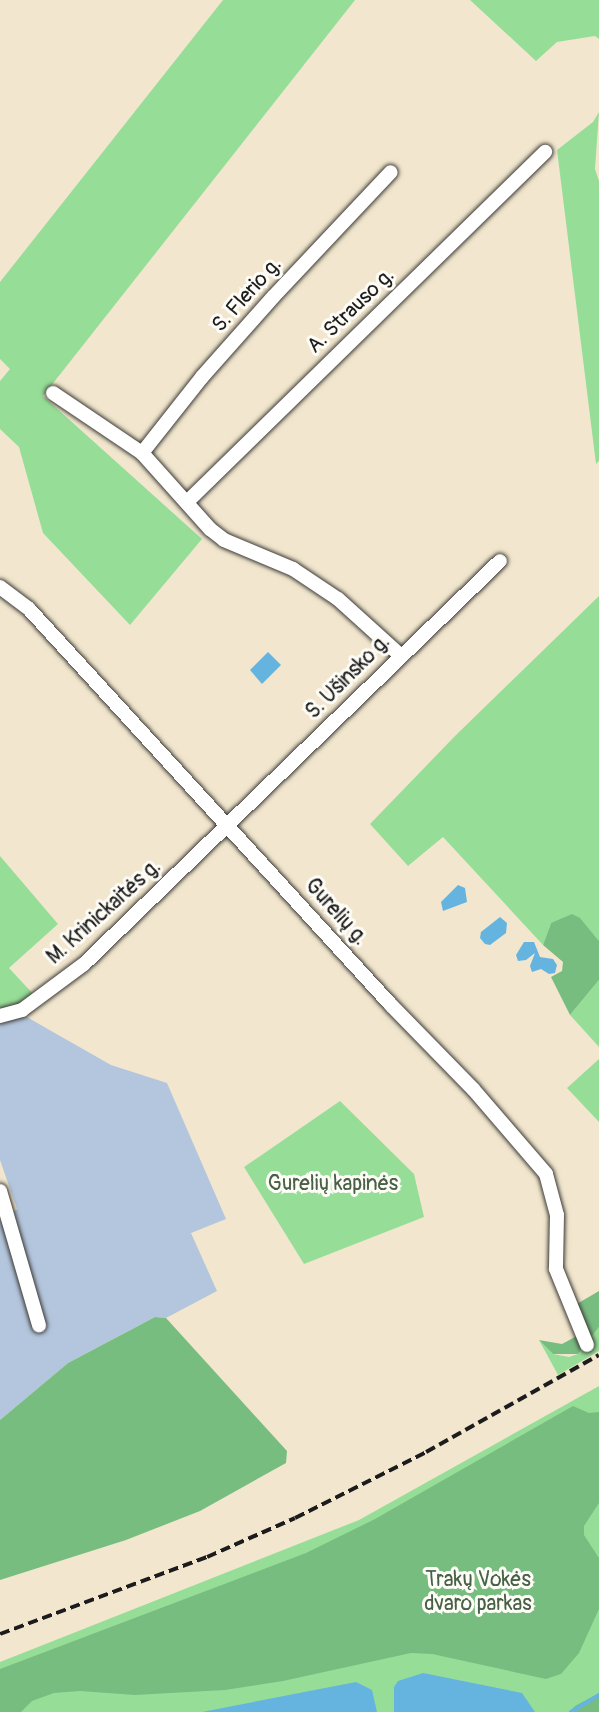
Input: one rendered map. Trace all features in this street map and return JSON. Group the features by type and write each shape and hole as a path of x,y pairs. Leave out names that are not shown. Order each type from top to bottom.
{"street":[{"name":"A. Strauso g.","path":"187,502 545,152"},
{"name":"S. Flerio g.","path":"142,453 202,377 256,316 391,172"},
{"path":"53,393 142,453 224,540 293,569 338,599 400,655"},
{"name":"S. Ušinsko g.","path":"228,826 400,655 500,561"},
{"name":"Gurelių g.","path":"0,587 30,609 391,1005 473,1089 546,1174 557,1215 556,1269 587,1346"},
{"name":"M. Krinickaitės g.","path":"0,1016 22,1010 84,964 228,826"},
{"path":"0,1191 39,1325"}],"shaded area":[{"path":"25,1016 111,1065 167,1083 226,1219 191,1233 217,1291 166,1318 155,1317 68,1363 0,1420 0,1221 17,1209 0,1160 0,1019"}],"green space":[{"path":"223,0 355,0 43,396 202,539 130,625 43,533 19,447 0,429 0,381 10,369 0,359 0,282"},
{"path":"470,0 599,0 599,39 595,36 557,42 536,61"},
{"path":"599,112 595,169 599,181 599,461 596,464 557,150 593,122"},
{"path":"599,596 599,941 580,919 551,923 543,945 443,837 408,866 370,824 456,735"},
{"path":"0,856 58,924 9,968 35,996 23,1005 0,1010"},
{"path":"572,914 580,918 599,941 599,980 570,1015 551,977 562,971 563,962 543,945 551,923"},
{"path":"599,980 599,1047 570,1015"},
{"path":"599,1059 599,1122 567,1088"},
{"name":"Gurelių kapinės","path":"340,1101 414,1174 424,1217 304,1264 244,1167"},
{"path":"599,1291 599,1327 578,1354 553,1354 539,1340 562,1344 586,1331 575,1305"},
{"path":"155,1317 166,1318 287,1451 286,1463 200,1511 126,1540 0,1580 0,1420 68,1363"},
{"path":"599,1327 599,1351 558,1375 539,1340 553,1354 569,1357 578,1354"},
{"name":"Trakų Vokės dvaro parkas","path":"599,1386 599,1712 0,1712 0,1662 359,1520"},
{"name":"Trakų Vokės dvaro parkas","path":"573,1406 589,1413 599,1412 599,1503 584,1526 584,1535 599,1558 599,1609 579,1653 561,1674 546,1679 432,1654 411,1653 283,1681 225,1690 135,1695 80,1691 54,1693 32,1701 21,1712 0,1712 0,1669 306,1553 375,1519"},
{"path":"599,1693 599,1712 569,1712 575,1706"}],"water":[{"path":"268,652 281,665 262,684 250,670"},
{"path":"458,885 465,888 467,902 443,911 441,902"},
{"path":"500,917 507,923 506,933 490,945 485,944 480,938 481,932"},
{"path":"524,942 534,942 540,957 553,959 557,965 555,973 549,974 541,969 532,972 530,966 535,953 526,960 518,961 516,955"},
{"path":"423,1673 522,1693 535,1712 394,1712 394,1687 398,1681"},
{"path":"356,1682 372,1690 377,1712 202,1712"}],"waterway":[{"path":"571,1712 599,1695"}],"railway":[{"path":"0,1634 207,1557 295,1518 426,1452 599,1355"}]}
